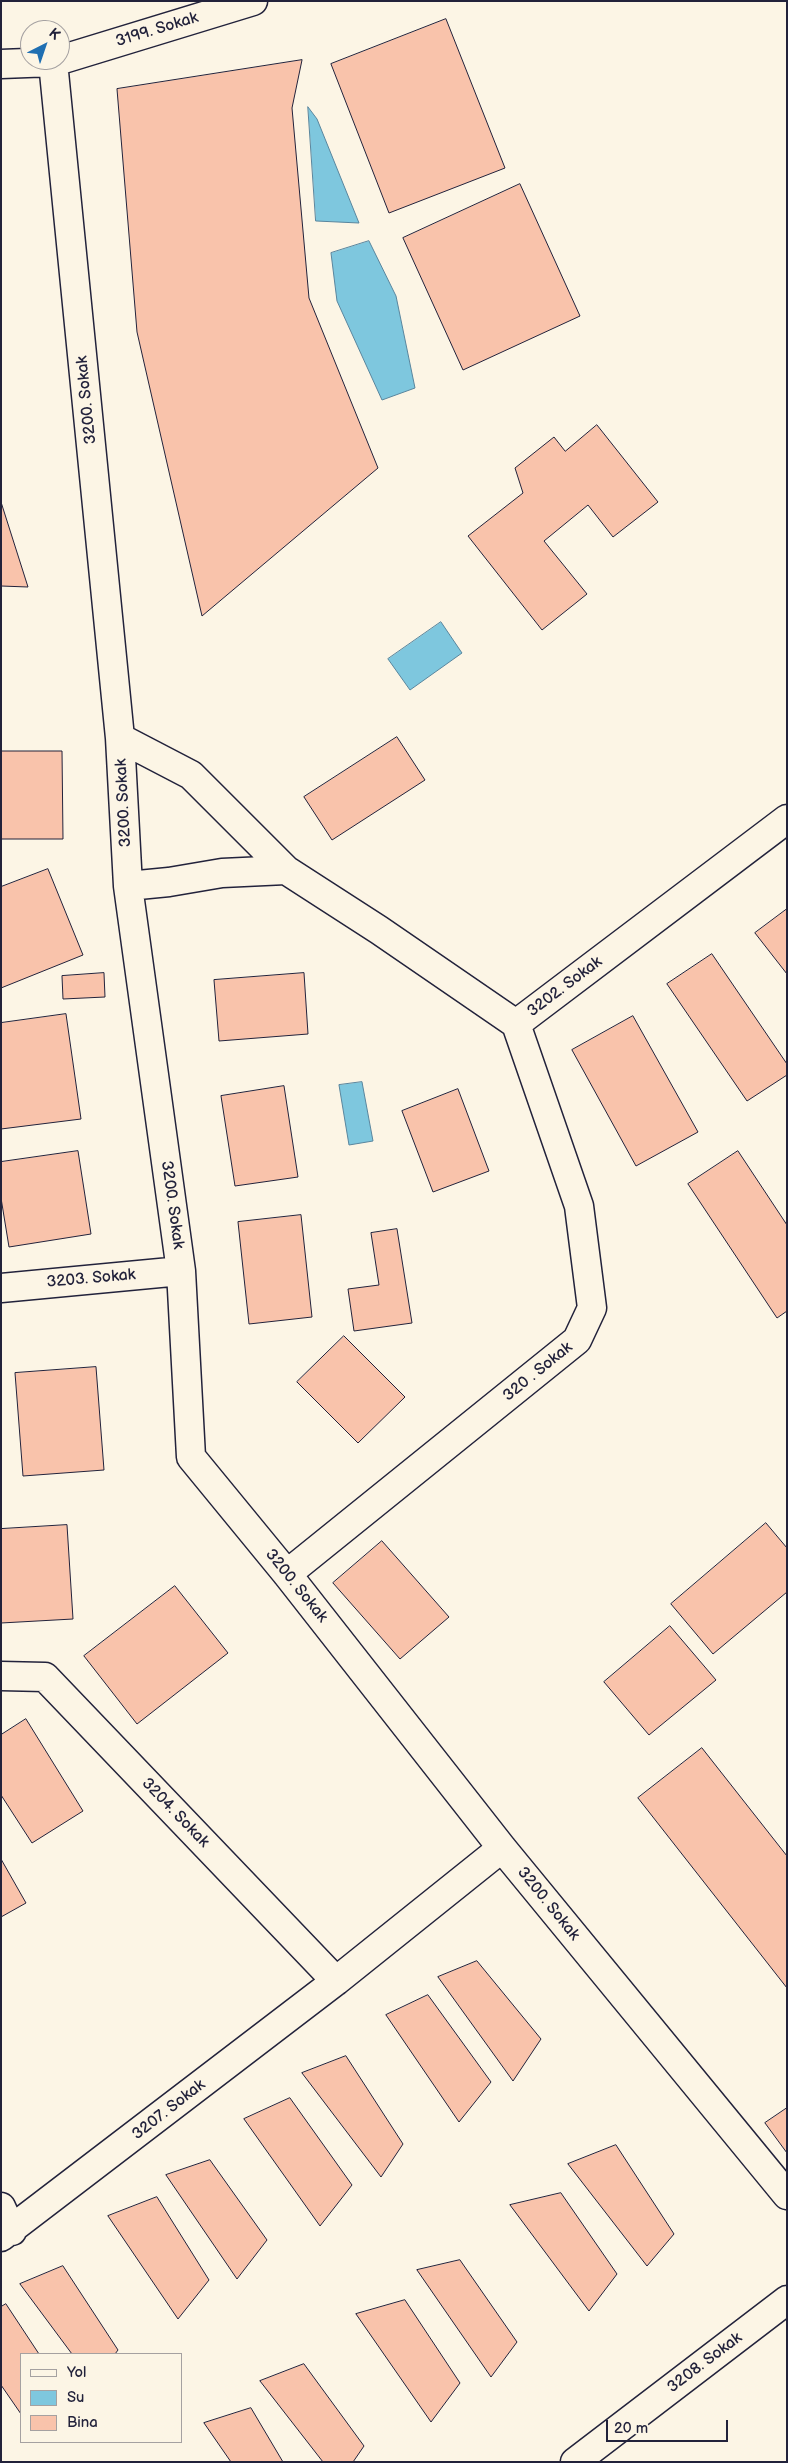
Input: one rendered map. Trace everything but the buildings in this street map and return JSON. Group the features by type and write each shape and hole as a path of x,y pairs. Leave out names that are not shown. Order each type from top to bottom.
{"street":[{"name":"3199. Sokak","path":"70,56 253,1"},
{"path":"1,64 20,63"},
{"name":"3200. Sokak","path":"58,70 120,738 128,886 180,1271 191,1458 287,1574 502,1848 787,2195"},
{"name":"3202. Sokak","path":"120,738 191,775 286,870 379,930 516,1024 787,819"},
{"path":"128,886 169,882 222,873 286,870"},
{"name":"320 . Sokak","path":"287,1574 577,1340 592,1308 579,1206 516,1024"},
{"name":"3203. Sokak","path":"1,1288 180,1271"},
{"name":"3204. Sokak","path":"1,1676 46,1677 336,1982"},
{"name":"3207. Sokak","path":"5,2225 336,1982 502,1848"},
{"name":"3208. Sokak","path":"575,2462 787,2300"}],"water":[{"path":"308,107 317,119 359,223 316,221"},
{"path":"369,241 396,296 415,388 382,400 337,301 331,253"},
{"path":"441,622 462,653 410,690 388,659"},
{"path":"362,1082 373,1141 349,1145 339,1085"}]}
